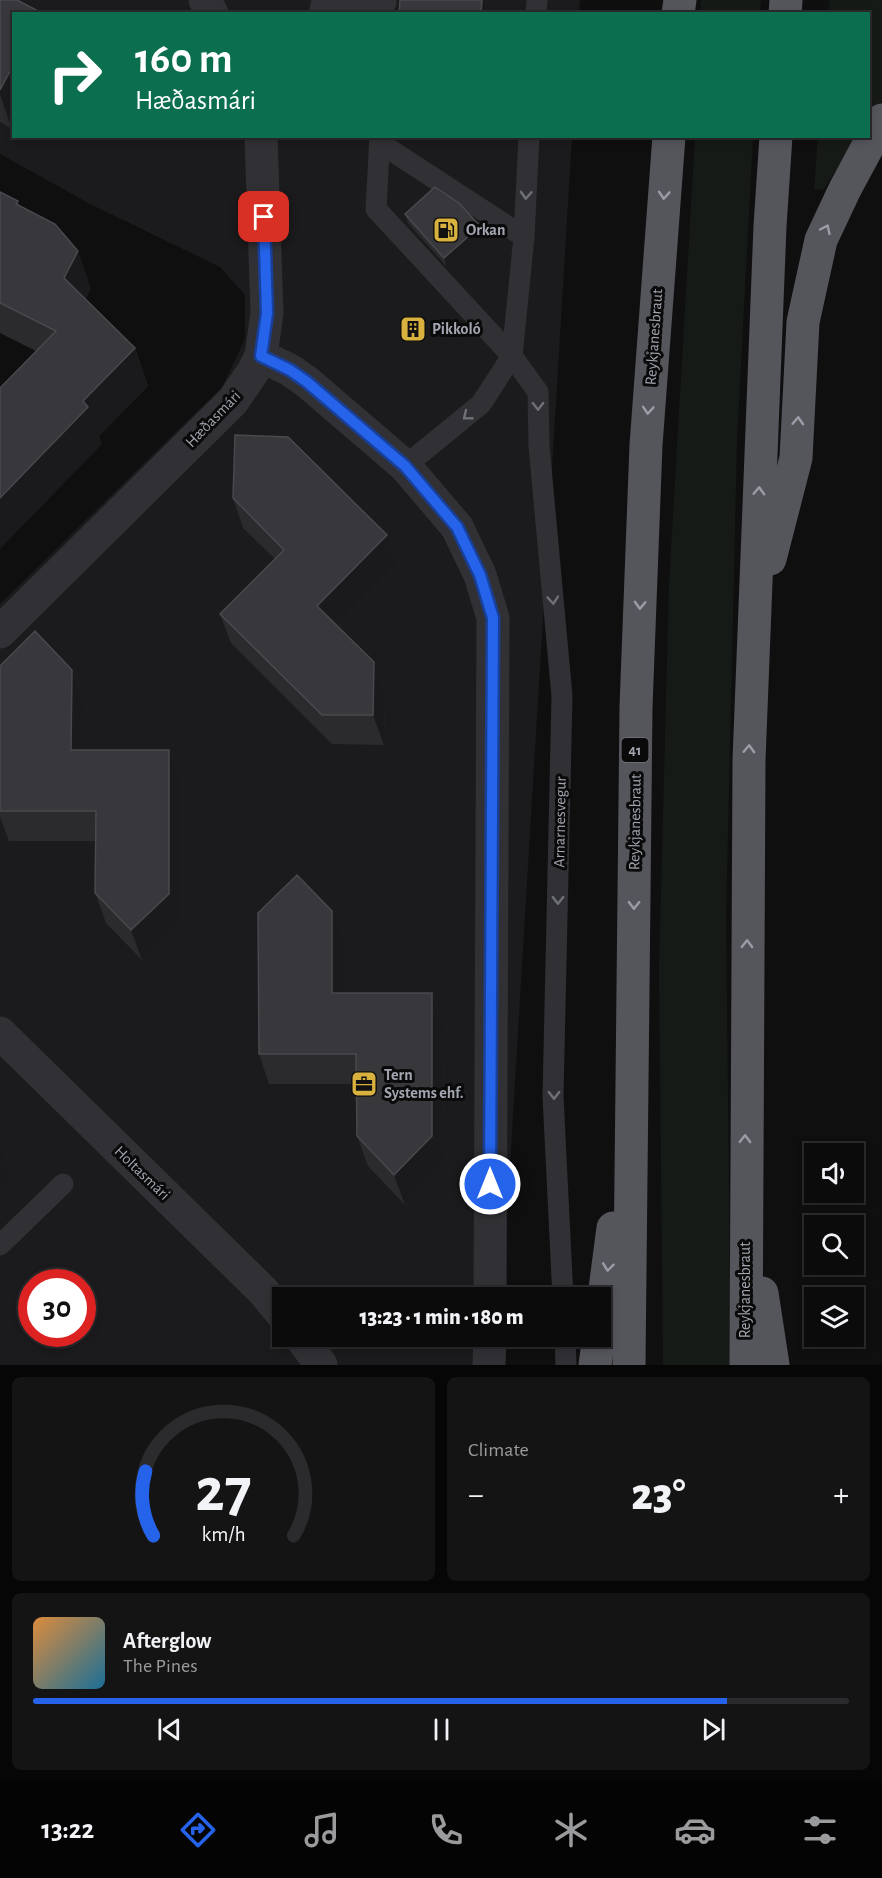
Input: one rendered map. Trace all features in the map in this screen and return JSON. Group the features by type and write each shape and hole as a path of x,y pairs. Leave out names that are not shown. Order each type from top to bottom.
{"highway":[{"path":"754,621 796,458 803,322 821,240 882,120"},
{"name":"Reykjanesbraut","path":"630,1365 636,707 646,445 669,138"},
{"name":"Reykjanesbraut","path":"746,1365 745,1176 749,760 770,226 776,138"},
{"path":"605,1287 631,1084"},
{"path":"745,1176 773,1365"},
{"path":"595,1365 597,1347"}],"street":[{"name":"Hæðasmári","path":"0,632 233,401 261,356 267,313 261,138"},
{"path":"261,356 290,370 307,382 405,466 457,527 480,575 493,618 490,1287"},
{"name":"Holtasmári","path":"0,1033 272,1302"},
{"path":"308,1347 321,1365"},
{"path":"489,1365 490,1347"}],"lane":[{"path":"320,12 321,6 386,6"},
{"path":"405,466 481,404 512,356 524,237 529,138"},
{"path":"380,140 524,237"},
{"name":"Arnarnesvegur","path":"380,140 376,209 512,356 538,392 539,446 562,696 553,1096 562,1287"},
{"path":"0,1245 63,1184"},
{"path":"565,1347 566,1365"}],"shaded area":[{"path":"0,0 580,0 579,12 12,12 12,138 572,138 503,1287 272,1287 272,1347 499,1347 498,1365 0,1365 0,604 222,387 245,339 245,295 220,267 90,204 0,154"},
{"path":"701,0 761,0 760,12 700,12"},
{"path":"830,0 882,0 882,102 870,119 870,12 828,12"},
{"path":"695,138 753,138 737,440 726,919 731,1365 663,1365 659,969 669,584"},
{"path":"818,138 857,138 823,190 814,189"}],"building":[{"path":"0,0 17,0 40,12 12,12 12,68 0,90"},
{"path":"400,0 482,0 481,12 399,12"},
{"path":"435,187 459,203 480,226 444,258 405,214"},
{"path":"0,192 18,201 16,204 55,224 78,251 64,278 135,348 83,401 88,407 0,498 0,388 56,331 0,303"},
{"path":"235,435 288,437 387,535 317,606 374,662 373,715 322,715 220,614 284,550 233,498"},
{"path":"35,631 72,670 71,750 169,750 169,894 131,930 95,893 96,811 0,811 0,666"},
{"path":"297,875 332,911 332,993 432,993 432,1136 394,1175 357,1136 356,1054 259,1054 258,913"}],"place":[{"name":"Orkan","path":"446,230"},
{"name":"Pikkoló","path":"413,329"},
{"name":"Tern Systems ehf.","path":"364,1084"}],"route":[{"path":"264,217 267,313 261,356 290,370 307,382 405,466 457,527 480,575 493,618 490,1184"}]}
